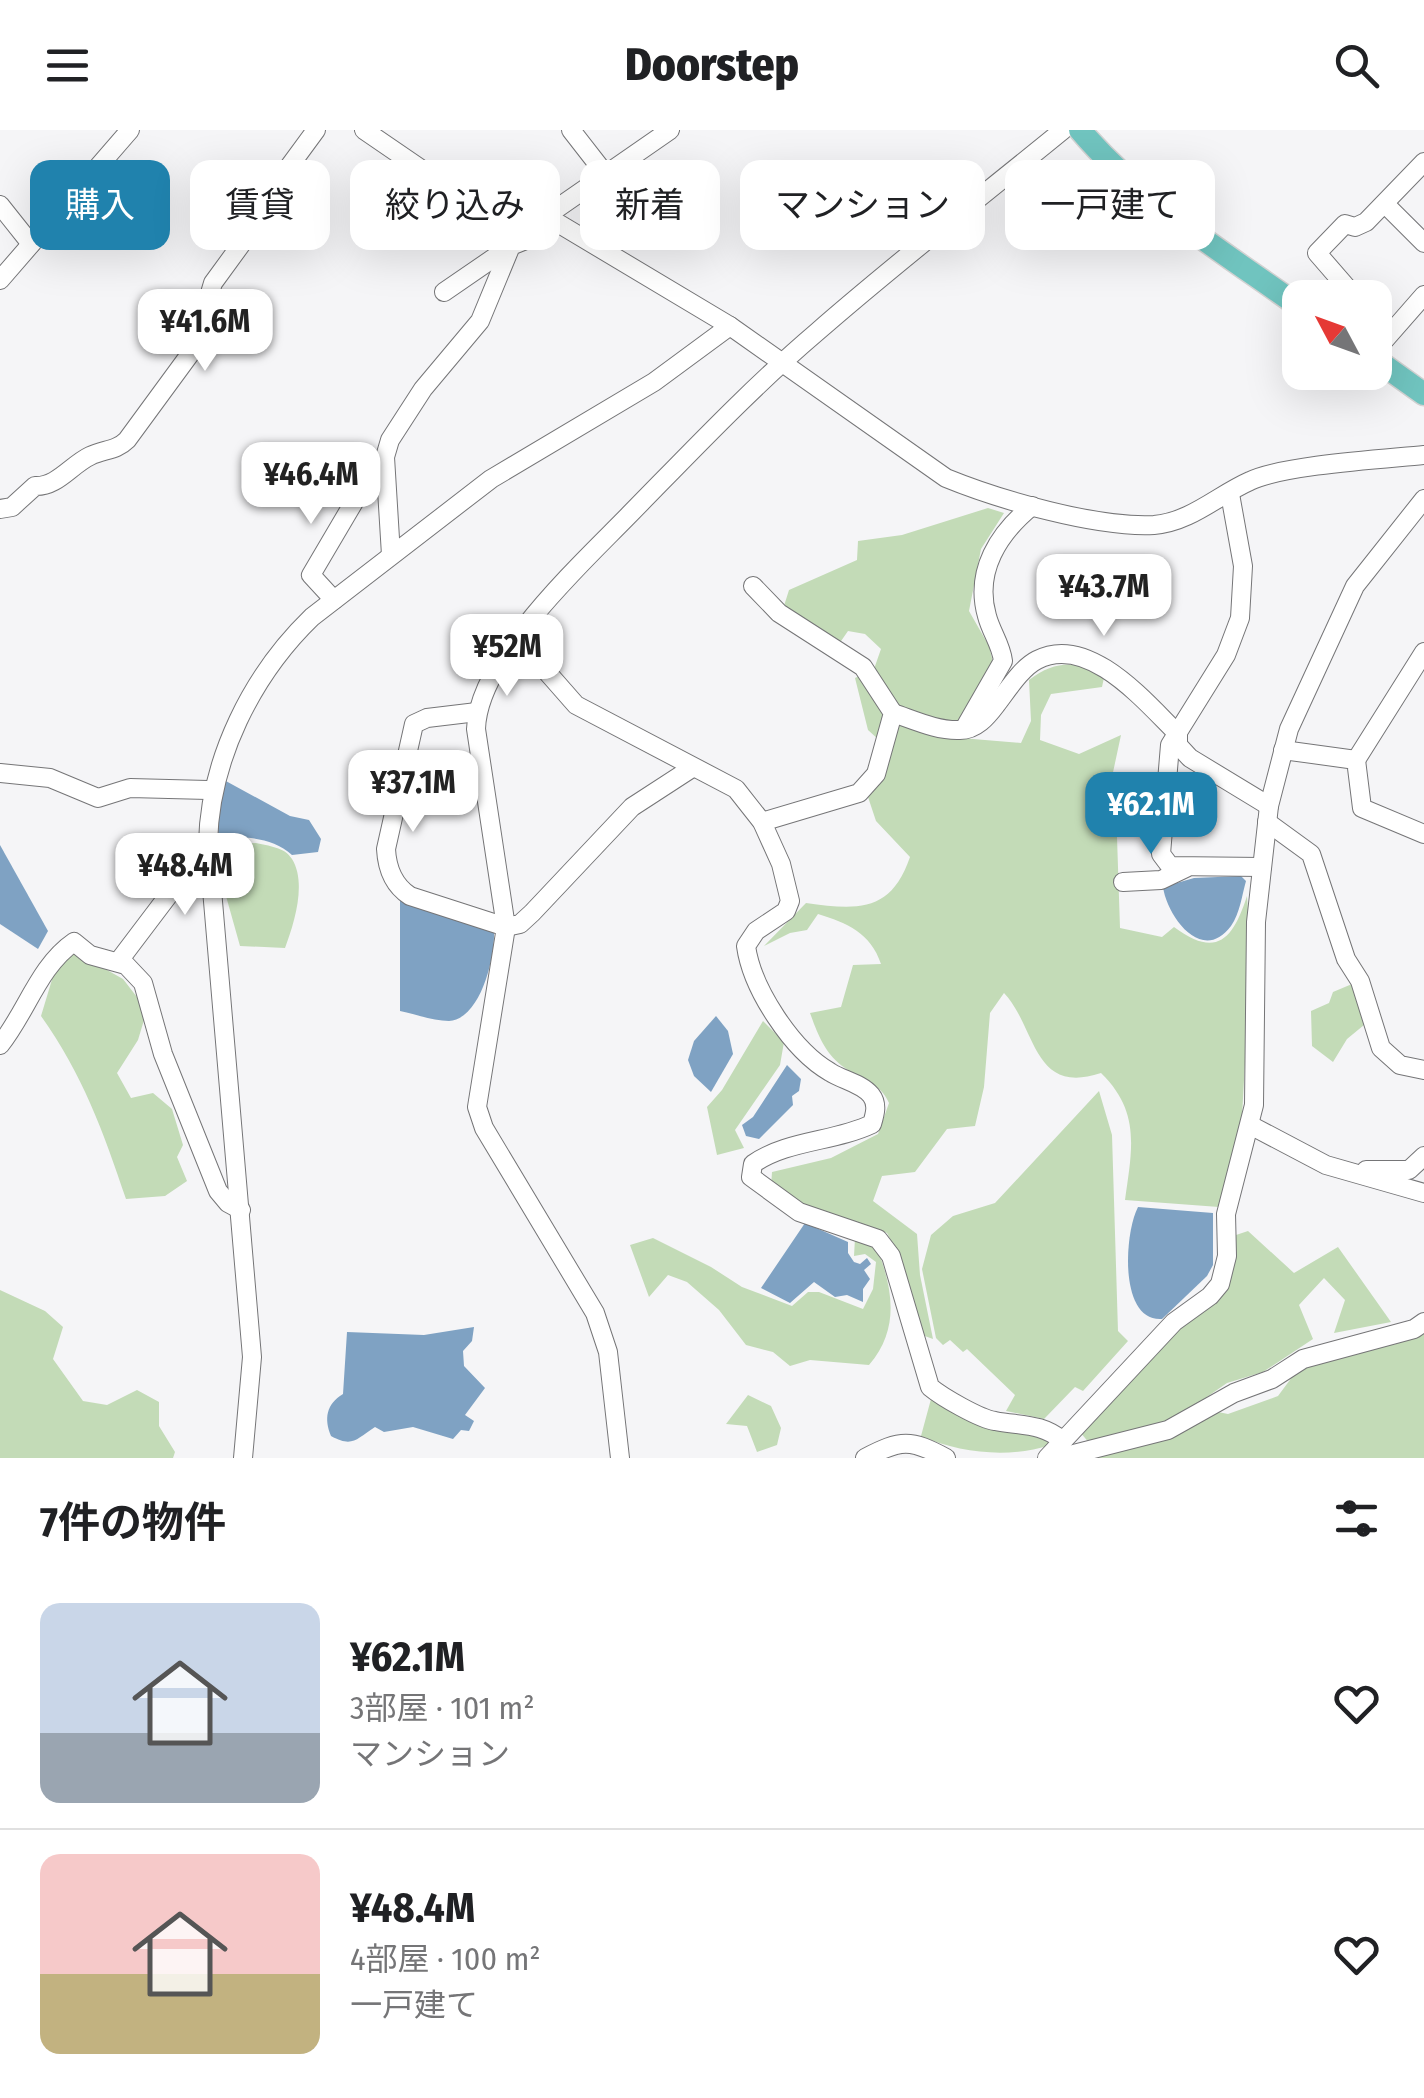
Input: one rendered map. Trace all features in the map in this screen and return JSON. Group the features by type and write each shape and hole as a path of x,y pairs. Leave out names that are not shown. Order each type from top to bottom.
{"main road":[{"path":"1080,130 1117,170 1164,210 1282,294"},
{"path":"1392,371 1424,394"}],"street":[{"path":"104,160 130,130"},
{"path":"0,509 12,507 34,486 46,486 92,455 118,448 127,440 193,350 214,282 275,198 280,178 316,130"},
{"path":"364,130 408,160"},
{"path":"571,130 594,160"},
{"path":"627,160 670,130"},
{"path":"620,1458 608,1352 595,1313 484,1128 477,1106 506,928 477,712 491,676 514,642 578,567 781,365 1063,130"},
{"path":"1340,280 1317,253 1345,224 1366,222 1424,163"},
{"path":"1385,204 1424,243"},
{"path":"0,205 30,243"},
{"path":"560,224 730,326 946,478 986,494 1032,506 1153,525 1181,520 1251,480 1424,456"},
{"path":"0,280 30,245"},
{"path":"444,292 505,250"},
{"path":"334,600 310,575 374,468 385,457 409,408 480,321 509,250"},
{"path":"1392,331 1424,294"},
{"path":"243,1458 252,1357 208,843 209,806 216,779 255,686 291,637 490,478 654,382 730,326"},
{"path":"385,457 391,555"},
{"path":"1230,494 1243,566 1240,618 1226,655 1170,745 1161,854 1170,866 1262,867"},
{"path":"1047,1458 1061,1450 1174,1322 1220,1284 1227,1256 1226,1214 1250,1125 1256,1038 1256,922 1268,814 1283,750 1297,710 1355,586 1424,499"},
{"path":"964,731 1003,660 985,611 984,589 997,539 1032,506"},
{"path":"753,586 779,613 862,667 893,712 939,728 964,731 984,720 1037,660 1059,655 1093,660 1109,670 1178,734 1178,745 1190,758 1268,814 1311,854 1381,1048 1400,1065 1424,1070"},
{"path":"514,642 576,704 736,789 762,822 781,864 790,900 786,912 756,931 746,946 749,970 776,1017 815,1062 870,1095 876,1109 872,1124 856,1132 768,1154 753,1164 750,1178 799,1212 878,1239 891,1256 930,1387 992,1422 1014,1422 1050,1430 1061,1450"},
{"path":"1424,652 1356,760 1362,808 1424,834"},
{"path":"477,712 427,718 414,724 386,849 387,865 402,891 410,896 506,928 520,924 532,913 632,806 692,768"},
{"path":"762,822 859,793 876,774 893,712"},
{"path":"1283,750 1356,760"},
{"path":"0,772 50,778 98,798 130,788 208,790"},
{"path":"118,962 208,843"},
{"path":"1123,882 1161,880 1187,868"},
{"path":"0,1045 64,948 74,942 90,955 126,965 143,983 163,1054 218,1191 228,1204 242,1210"},
{"path":"1250,1125 1326,1165 1424,1193"},
{"path":"1356,1172 1380,1167 1409,1170 1424,1156"},
{"path":"1061,1450 1168,1430 1234,1393 1272,1380 1303,1359 1414,1329 1424,1322"},
{"path":"865,1458 889,1446 914,1442 946,1458"}],"green space":[{"path":"988,508 1004,513 981,549 969,611 989,646 993,662 949,737 1021,743 1031,721 1029,680 1066,664 1105,673 1102,687 1051,694 1041,715 1040,740 1079,754 1121,735 1112,777 1131,793 1117,837 1120,928 1162,937 1174,927 1189,937 1212,943 1229,933 1247,896 1251,956 1242,1116 1219,1207 1125,1200 1131,1132 1123,1102 1101,1073 1078,1078 1061,1075 1049,1067 1004,993 990,1013 984,1087 975,1126 947,1129 915,1172 882,1176 873,1201 917,1234 920,1275 933,1339 922,1335 900,1258 887,1233 792,1200 771,1187 772,1172 831,1158 878,1134 889,1103 876,1086 832,1057 810,1013 841,1007 853,965 881,964 871,944 848,926 818,914 807,930 790,933 764,946 806,903 841,907 870,904 882,898 893,889 910,857 876,821 868,797 885,772 891,751 868,730 855,678 874,669 881,649 865,634 848,631 839,644 783,609 789,590 857,560 858,541 902,535"},
{"path":"256,843 285,852 296,869 298,904 285,948 240,946 217,864 216,845"},
{"path":"75,952 123,979 147,1010 138,1040 117,1073 131,1098 153,1093 172,1109 183,1145 177,1157 187,1181 165,1196 126,1199 91,1104 41,1016 54,973"},
{"path":"1352,984 1364,1025 1347,1039 1333,1062 1312,1046 1311,1011 1329,1003 1333,992"},
{"path":"763,1021 784,1042 780,1065 735,1130 744,1148 717,1155 707,1107 722,1090"},
{"path":"1099,1091 1112,1135 1118,1331 1128,1341 1083,1391 1075,1387 1044,1419 1006,1411 1015,1395 967,1349 963,1352 950,1340 943,1345 936,1338 922,1269 931,1235 953,1216 995,1203"},
{"path":"1248,1231 1294,1273 1338,1247 1391,1322 1334,1333 1345,1300 1324,1278 1299,1305 1313,1339 1263,1372 1227,1383 1168,1424 1090,1444 1080,1432 1176,1327 1230,1277 1236,1235"},
{"path":"653,1238 742,1287 792,1306 808,1292 819,1292 863,1309 873,1289 876,1262 865,1254 854,1256 855,1238 877,1248 883,1263 891,1308 886,1337 869,1365 810,1360 790,1366 773,1352 746,1345 719,1310 687,1282 668,1275 649,1297 630,1245"},
{"path":"0,1290 45,1311 63,1327 53,1359 83,1401 107,1405 137,1390 159,1402 159,1426 175,1452 173,1458 0,1458"},
{"path":"1424,1328 1424,1458 1088,1458 1213,1411 1228,1414 1278,1396 1298,1369 1363,1349 1396,1344"},
{"path":"748,1395 771,1406 781,1428 777,1445 757,1452 747,1426 726,1424"},
{"path":"931,1399 987,1429 1020,1430 1051,1438 1050,1445 1003,1453 970,1450 921,1436"}],"water":[{"path":"224,780 290,816 309,820 321,839 318,852 292,855 276,844 257,839 219,838 216,809"},
{"path":"0,845 48,931 38,949 0,924"},
{"path":"1241,876 1246,881 1234,921 1220,937 1209,940 1188,932 1179,922 1163,887 1194,878"},
{"path":"400,898 494,932 484,985 470,1010 460,1018 443,1021 400,1011"},
{"path":"716,1016 728,1031 733,1054 711,1092 694,1076 688,1060 694,1041"},
{"path":"787,1065 801,1079 799,1091 792,1096 793,1105 759,1139 746,1136 742,1125 753,1117"},
{"path":"1138,1207 1213,1213 1213,1265 1207,1276 1162,1319 1148,1316 1138,1307 1132,1292 1128,1255"},
{"path":"805,1223 848,1242 848,1253 854,1262 860,1264 867,1258 871,1264 864,1270 870,1279 863,1289 863,1302 847,1295 835,1297 814,1282 790,1303 761,1288"},
{"path":"474,1327 472,1341 463,1351 464,1366 485,1388 465,1415 474,1421 469,1431 461,1430 453,1439 413,1427 384,1432 375,1427 350,1442 331,1436 328,1412 343,1394 347,1332 424,1335"}]}
